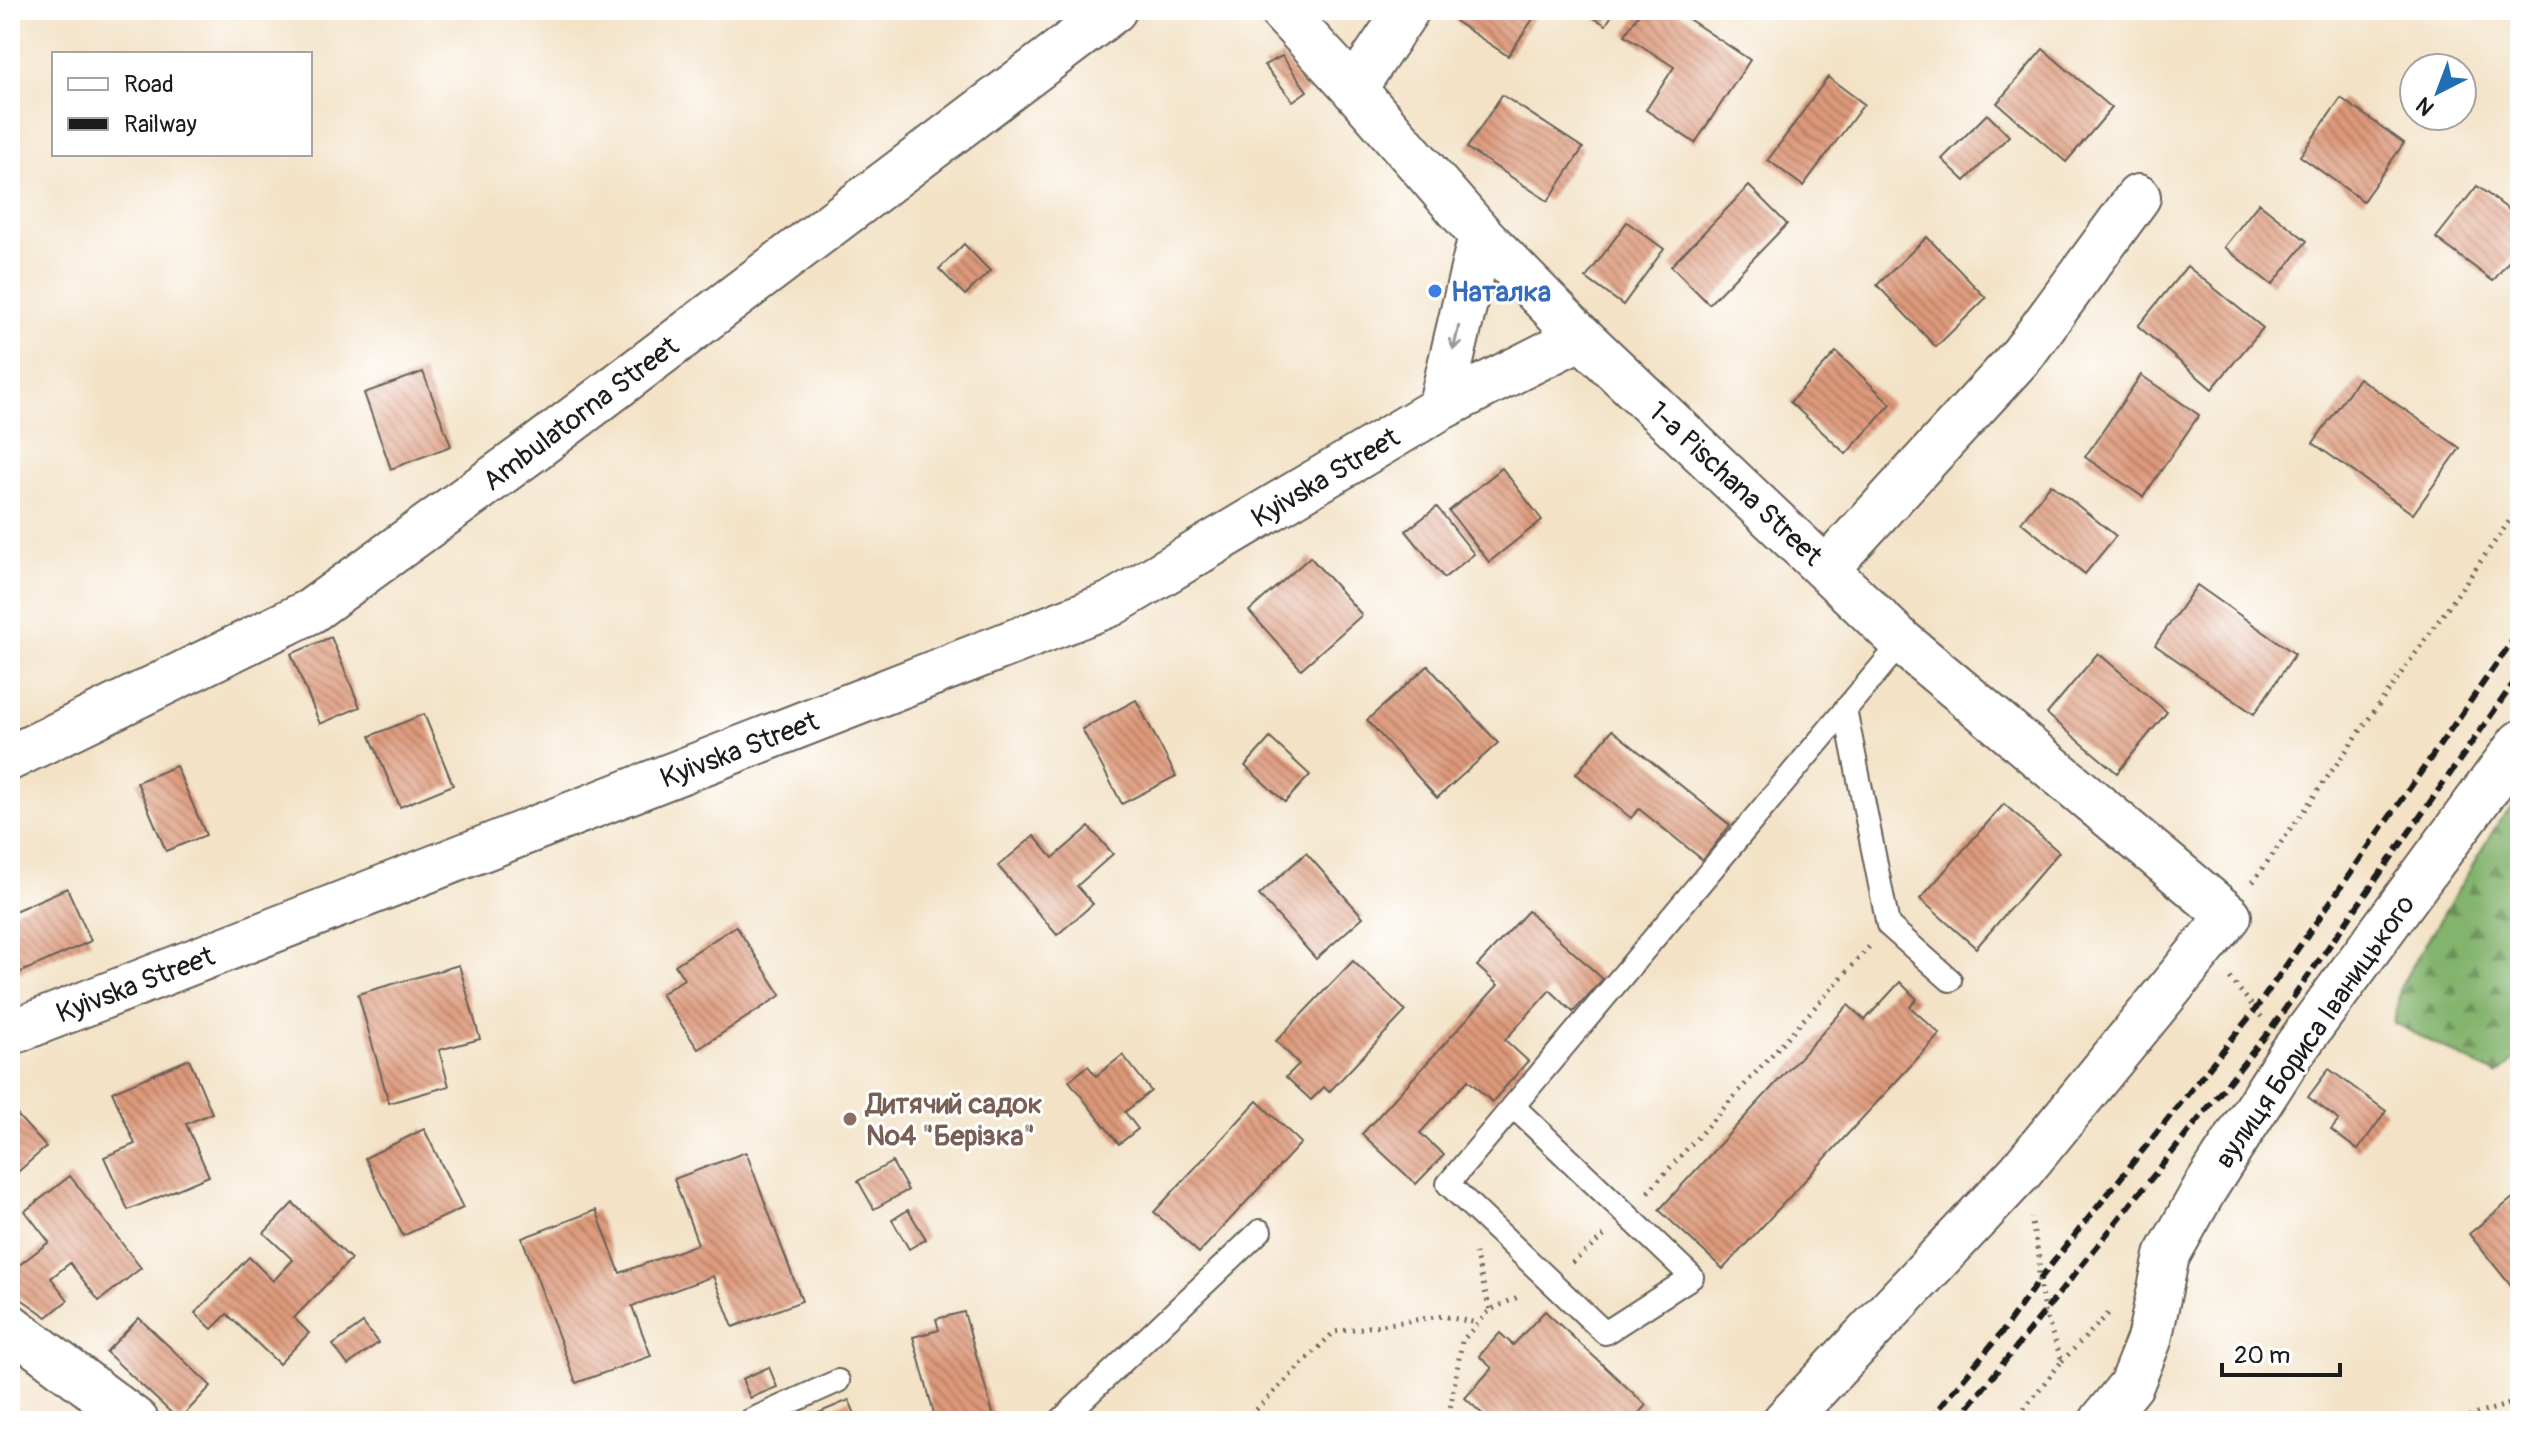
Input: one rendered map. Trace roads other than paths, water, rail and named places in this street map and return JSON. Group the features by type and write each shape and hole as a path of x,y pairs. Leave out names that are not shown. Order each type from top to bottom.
{"street":[{"name":"Ambulatorna Street","path":"10,758 311,611 534,449 1114,10"},
{"name":"1-a Pischana Street","path":"1281,10 1481,235 1581,337 1902,642 2216,931 2021,1171 1785,1421"},
{"path":"1354,89 1407,10"},
{"path":"1827,568 2023,354 2138,197"},
{"path":"1440,408 1481,235"},
{"name":"Kyivska Street","path":"10,1033 1111,604 1440,408 1581,337"},
{"name":"вулиця Бориса Іваницького","path":"2102,1421 2131,1385 2145,1351 2167,1256 2204,1190 2289,1057 2520,743"},
{"path":"10,1326 136,1421"}],"lane":[{"path":"1513,1106 1692,1277 1605,1333 1448,1184 1513,1106 1845,709 1902,642"},
{"path":"1845,709 1888,925 1950,980"},
{"path":"1060,1421 1260,1231"},
{"path":"749,1421 838,1381"}],"railway":[{"path":"1928,1421 2003,1331 2039,1280 2255,1010 2520,630"},
{"path":"1957,1421 2271,1029 2520,674"}],"place":[{"name":"Наталка","path":"1435,291"},
{"name":"Дитячий садок №4 \"Берізка\"","path":"850,1119"}]}
